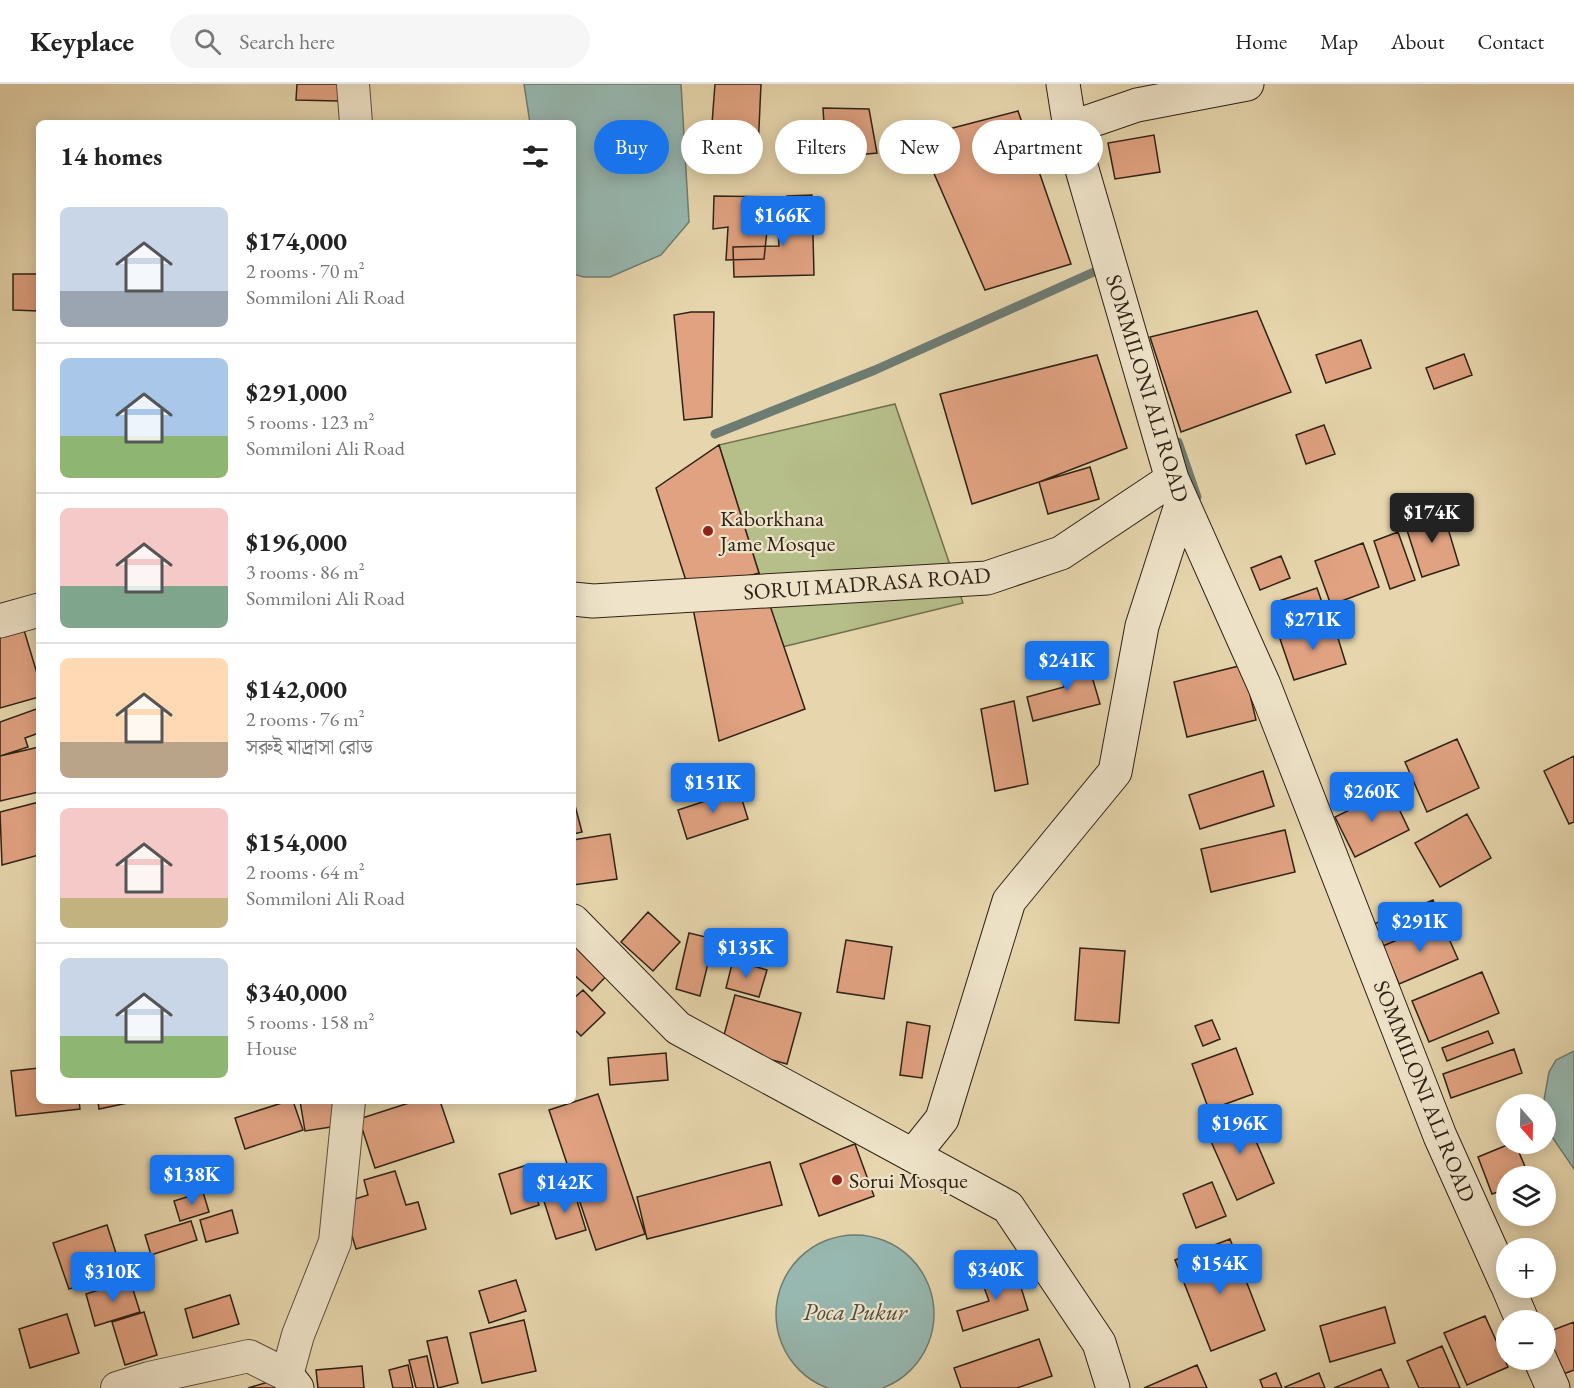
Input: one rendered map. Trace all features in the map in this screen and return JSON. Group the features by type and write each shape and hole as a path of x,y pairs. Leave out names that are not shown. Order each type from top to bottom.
{"street":[{"path":"353,84 356,120"},
{"name":"SOMMILONI ALI ROAD","path":"1063,84 1069,120"},
{"path":"1093,120 1137,105 1247,84"},
{"name":"SOMMILONI ALI ROAD","path":"1084,174 1177,490 1264,686 1440,1136 1496,1261"},
{"path":"914,1154 942,1119 1009,901 1115,772 1142,626 1177,490"},
{"name":"SORUI MADRASA ROAD","path":"576,599 593,601 987,578 1061,553 1177,490"},
{"path":"0,621 36,611"},
{"path":"576,927 678,1028 1008,1207 1099,1343 1113,1388"},
{"path":"117,1388 149,1378 249,1356 292,1381 298,1335 335,1242 349,1104"},
{"path":"1545,1370 1553,1388"}],"green space":[{"path":"895,404 963,603 782,647 719,445"}],"water":[{"path":"524,84 681,84 683,120 681,120 681,174 686,174 689,222 661,255 610,277 576,275 576,120 530,120"},
{"path":"1574,1051 1574,1169 1556,1143 1556,1094 1545,1094 1549,1072 1556,1060"},
{"name":"Poca Pukur","path":"840,1236 870,1236 899,1248 921,1270 933,1299 933,1329 921,1358 899,1380 879,1389 831,1389 811,1380 789,1358 777,1329 777,1299 789,1270 811,1248"}],"building":[{"path":"297,84 338,84 338,101 296,100"},
{"path":"715,84 761,84 759,120 712,120"},
{"path":"823,108 869,109 877,153 867,154 867,120 824,120"},
{"path":"1018,111 1021,120 983,120"},
{"path":"972,123 972,174 1040,174 1071,264 985,290 934,174 960,174 960,126"},
{"path":"1154,135 1160,172 1115,179 1108,143"},
{"path":"812,195 814,275 734,277 733,247 779,246 778,229 787,228 787,196"},
{"path":"714,196 772,197 774,229 767,231 764,259 726,260 728,227 713,229"},
{"path":"13,274 36,274 36,311 13,310"},
{"path":"1257,311 1291,392 1181,432 1150,337"},
{"path":"714,312 712,417 684,420 674,315"},
{"path":"1361,340 1371,368 1326,383 1316,355"},
{"path":"1464,354 1472,375 1434,389 1426,368"},
{"path":"1097,355 1127,448 1039,482 972,504 940,394"},
{"path":"1324,425 1335,454 1306,464 1296,435"},
{"name":"Kaborkhana Jame Mosque","path":"719,445 759,573 690,593 656,488"},
{"path":"1090,467 1099,499 1048,514 1039,482"},
{"path":"1443,512 1459,565 1422,577 1405,524"},
{"path":"1398,532 1415,580 1390,589 1374,541"},
{"path":"1363,543 1379,587 1331,605 1315,561"},
{"path":"1281,556 1290,578 1260,590 1251,568"},
{"path":"759,573 805,709 719,741 690,593"},
{"path":"1317,588 1326,614 1286,629 1276,602"},
{"path":"1333,622 1346,664 1294,680 1280,639"},
{"path":"24,630 36,670 36,698 0,708 0,637"},
{"path":"1086,656 1100,704 1033,721 1027,697 1064,687 1059,664"},
{"path":"1243,665 1256,720 1187,737 1174,682"},
{"path":"1014,701 1028,784 995,791 981,709"},
{"path":"36,709 36,734 25,738 28,747 0,756 0,722"},
{"path":"1457,739 1479,788 1427,812 1405,762"},
{"path":"36,748 36,793 0,801 0,756"},
{"path":"1574,756 1574,822 1569,824 1544,771"},
{"path":"1263,771 1274,806 1200,829 1189,795"},
{"path":"739,790 748,819 687,839 678,810"},
{"path":"1390,790 1409,830 1355,857 1335,817"},
{"path":"36,803 36,856 2,865 0,812"},
{"path":"576,809 582,832 576,833"},
{"path":"1467,814 1491,858 1440,887 1415,843"},
{"path":"1285,830 1295,872 1211,892 1201,849"},
{"path":"610,834 617,879 576,885 576,840"},
{"path":"1433,900 1441,921 1383,946 1374,924"},
{"path":"648,912 680,942 653,971 621,942"},
{"path":"1441,921 1458,959 1399,984 1383,946"},
{"path":"689,933 714,939 700,996 676,989"},
{"path":"846,940 892,947 884,999 837,992"},
{"path":"576,946 614,968 592,991 576,977"},
{"path":"1080,948 1125,951 1119,1023 1075,1020"},
{"path":"733,960 767,970 759,997 726,988"},
{"path":"1482,972 1499,1013 1429,1042 1412,1001"},
{"path":"583,990 605,1013 581,1036 576,1031 576,996"},
{"path":"735,995 801,1013 787,1064 721,1046"},
{"path":"1212,1020 1220,1039 1203,1046 1195,1026"},
{"path":"907,1022 930,1026 922,1078 900,1075"},
{"path":"1488,1031 1493,1043 1447,1061 1442,1048"},
{"path":"1236,1048 1253,1094 1209,1110 1192,1064"},
{"path":"1514,1049 1522,1073 1451,1098 1443,1074"},
{"path":"666,1053 668,1080 610,1085 608,1058"},
{"path":"36,1068 36,1104 79,1104 80,1109 16,1116 11,1071"},
{"path":"598,1094 645,1234 596,1250 549,1110 567,1104 576,1104 576,1101"},
{"path":"98,1104 123,1104 99,1109"},
{"path":"279,1104 294,1104 303,1130 245,1149 235,1118"},
{"path":"300,1104 340,1104 344,1125 305,1131"},
{"path":"406,1104 441,1104 454,1142 375,1168 359,1119"},
{"path":"1243,1111 1274,1183 1237,1200 1205,1128"},
{"name":"Sorui Mosque","path":"855,1144 874,1196 819,1216 800,1164"},
{"path":"1496,1150 1496,1154 1520,1154 1525,1166 1496,1166 1496,1193 1492,1194 1478,1157"},
{"path":"770,1162 782,1205 647,1239 637,1197"},
{"path":"527,1165 539,1205 511,1214 499,1174"},
{"path":"395,1171 406,1205 418,1202 426,1229 356,1249 342,1203 368,1195 364,1180"},
{"path":"1212,1182 1226,1216 1196,1228 1183,1194"},
{"path":"573,1188 586,1230 556,1239 543,1198"},
{"path":"203,1192 209,1212 180,1221 174,1201"},
{"path":"232,1210 238,1233 206,1242 200,1220"},
{"path":"191,1221 197,1240 151,1255 145,1235"},
{"path":"107,1225 122,1272 69,1289 53,1243"},
{"path":"1230,1239 1265,1330 1211,1351 1175,1260"},
{"path":"1015,1268 1028,1310 963,1331 957,1311 989,1301 981,1279"},
{"path":"130,1280 140,1312 95,1326 86,1294"},
{"path":"516,1280 526,1311 489,1323 479,1291"},
{"path":"230,1295 239,1324 193,1338 185,1309"},
{"path":"1385,1307 1395,1343 1330,1362 1320,1326"},
{"path":"144,1312 157,1355 125,1365 112,1322"},
{"path":"67,1314 79,1353 30,1368 19,1329"},
{"path":"1485,1316 1496,1340 1496,1370 1501,1370 1467,1385 1444,1333"},
{"path":"524,1320 536,1371 482,1383 470,1333"},
{"path":"1574,1322 1574,1370 1561,1375 1556,1362 1556,1329"},
{"path":"447,1337 458,1383 438,1388 427,1341"},
{"path":"1039,1339 1052,1376 1017,1388 961,1388 954,1368"},
{"path":"1442,1346 1460,1388 1419,1388 1407,1361"},
{"path":"427,1356 434,1388 416,1388 409,1360"},
{"path":"408,1365 413,1388 393,1388 389,1370"},
{"path":"1197,1365 1207,1388 1144,1388"},
{"path":"362,1366 364,1388 318,1388 316,1370"},
{"path":"1381,1369 1389,1388 1334,1388"},
{"path":"1276,1373 1282,1388 1263,1388 1260,1380"},
{"path":"1319,1373 1325,1388 1285,1387"},
{"path":"275,1380 278,1388 248,1388"}],"waterway":[{"path":"715,434 875,370 1096,271"},
{"path":"1178,442 1197,497"}],"place":[{"name":"Kaborkhana Jame Mosque","path":"708,531"},
{"name":"Sorui Mosque","path":"837,1180"}]}
